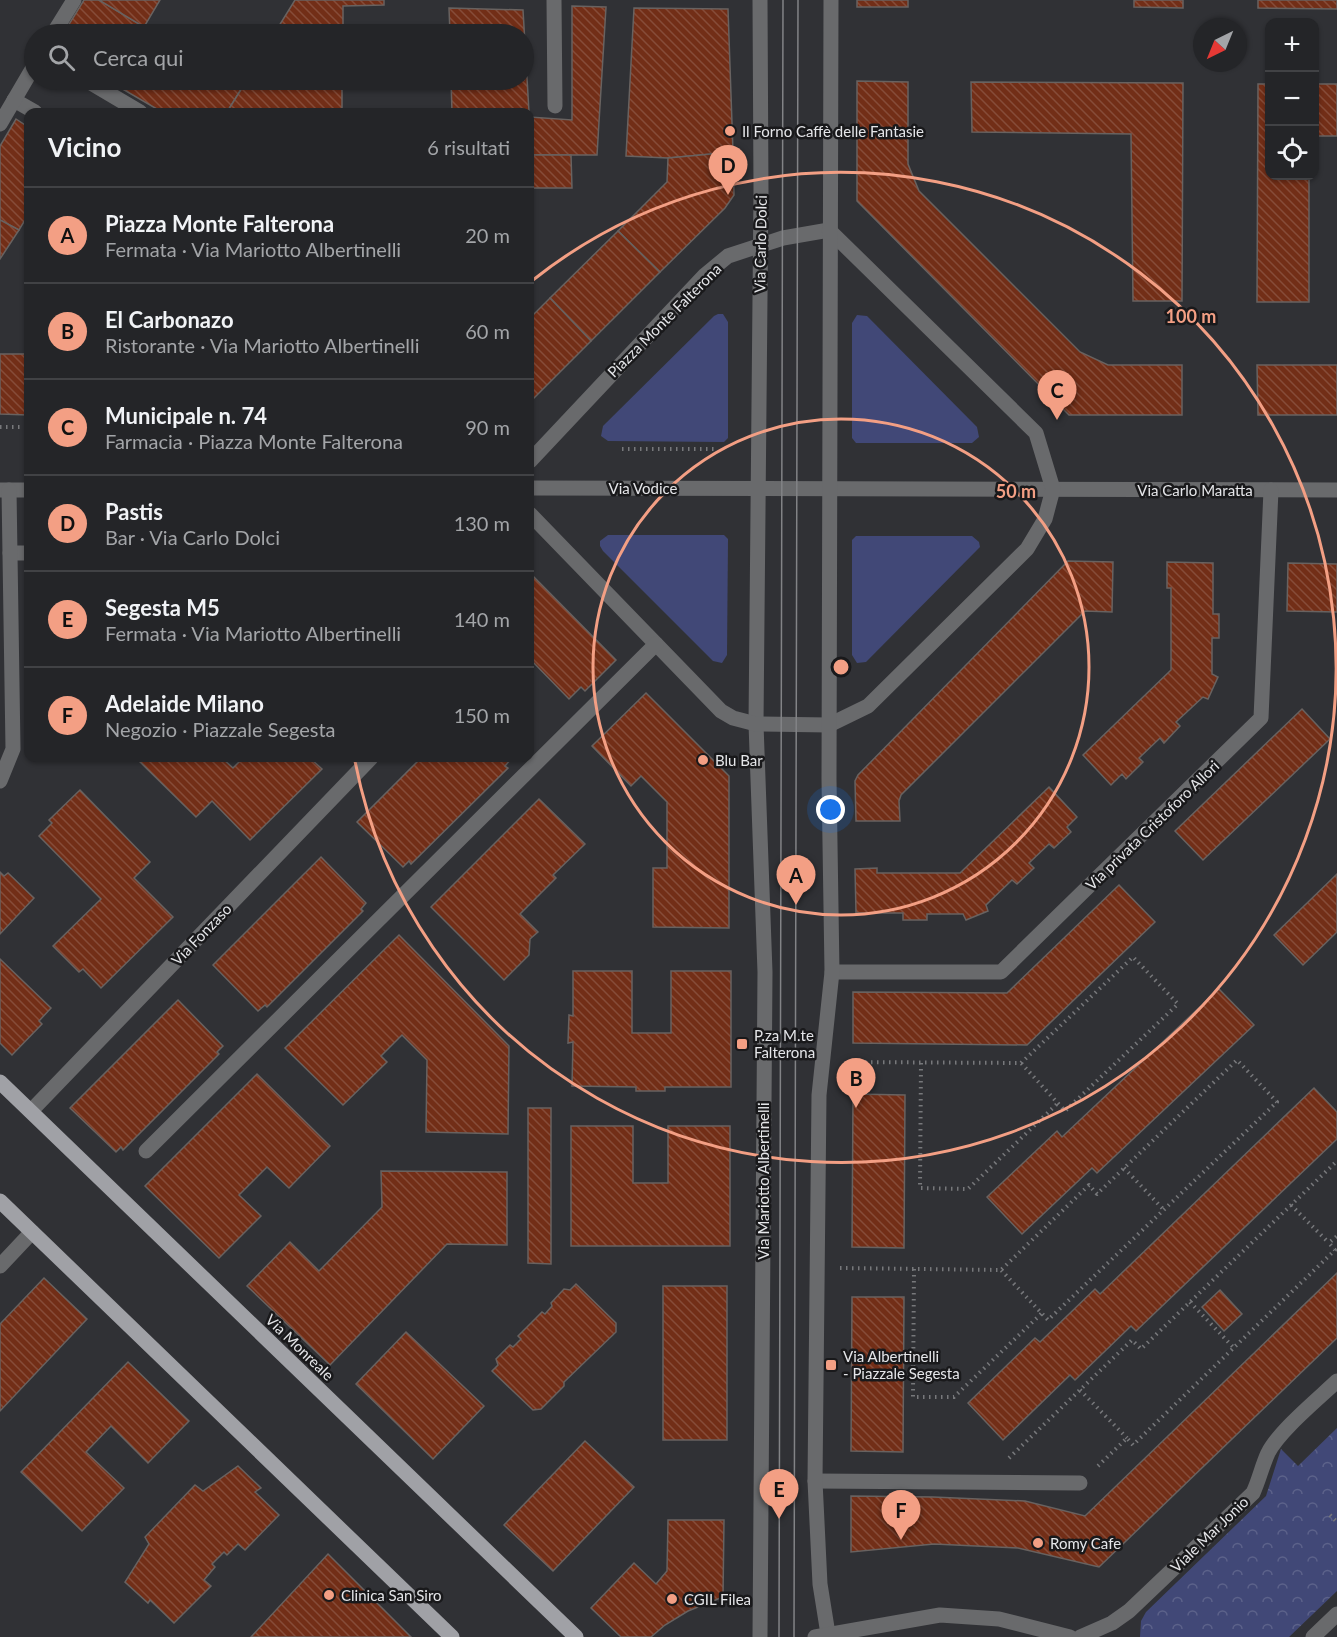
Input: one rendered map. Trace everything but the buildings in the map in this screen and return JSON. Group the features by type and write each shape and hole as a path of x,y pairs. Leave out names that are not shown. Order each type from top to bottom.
{"main road":[{"name":"Via Monreale","path":"0,1082 576,1637"},
{"path":"0,1201 452,1637"}],"street":[{"path":"59,24 74,0"},
{"path":"554,0 555,106"},
{"name":"Via Carlo Dolci","path":"757,489 760,0"},
{"path":"831,0 829,725 832,972 819,1095 816,1481 822,1636 940,1615 999,1619 1070,1637"},
{"path":"0,124 24,83"},
{"path":"103,90 133,108"},
{"path":"14,100 28,108"},
{"path":"534,518 721,711 733,718 756,724 829,725 868,706 1027,549 1045,519 1053,489 1036,433 829,230"},
{"name":"Piazza Monte Falterona","path":"534,456 705,275 728,256 783,238 829,230"},
{"name":"Via Vodice","path":"534,488 757,489"},
{"path":"756,724 757,489 1053,489"},
{"name":"Via Carlo Maratta","path":"1053,489 1337,490"},
{"path":"0,781 13,749 10,553 4,490 24,490"},
{"name":"Via privata Cristoforo Allori","path":"832,972 1001,972 1261,718 1271,490"},
{"path":"10,553 24,553"},
{"path":"146,1151 656,644"},
{"name":"Via Mariotto Albertinelli","path":"756,724 765,972 760,1637"},
{"name":"Via Fonzaso","path":"31,1112 367,762"},
{"path":"0,1266 32,1232"},
{"name":"Viale Mar Jonio","path":"1080,1637 1112,1623 1129,1611 1253,1493 1262,1475 1269,1452 1282,1435 1337,1381"},
{"path":"816,1481 1080,1483"},
{"path":"1313,1637 1337,1614"}],"path":[{"path":"0,427 24,427"},
{"path":"622,449 714,449"},
{"path":"823,1062 1020,1064 1133,957 1178,1004 1065,1111 1020,1064"},
{"path":"819,1268 1001,1270 1089,1185 1097,1194 1237,1060 1277,1102 1048,1320 1001,1270"},
{"path":"921,1063 921,1188 968,1189 1058,1103"},
{"path":"1009,1459 1132,1340 1141,1349 1336,1162"},
{"path":"1124,1168 1164,1210"},
{"path":"1080,1390 1133,1445 1335,1250 1292,1205"},
{"path":"1329,1244 1337,1236"},
{"path":"914,1269 913,1397 954,1397 1042,1313"},
{"path":"1190,1302 1234,1348"},
{"path":"1080,1483 1126,1438"},
{"path":"1330,1515 1337,1522"}],"green space":[{"path":"718,314 723,314 728,322 728,438 724,442 608,441 601,436 603,426"},
{"path":"857,315 867,316 977,427 979,437 972,443 856,443 852,438 852,323"},
{"path":"608,535 724,535 728,539 727,655 722,663 713,661 603,551 600,541"},
{"path":"856,536 972,536 979,542 980,547 866,662 857,663 852,655 852,540"},
{"path":"1337,1428 1337,1591 1289,1637 1140,1637 1141,1621 1146,1612 1266,1496 1281,1449 1298,1466"}],"tram line":[{"path":"779,1637 783,0"},
{"path":"794,1637 798,0"}],"place":[{"name":"Il Forno Caffè delle Fantasie","path":"730,131"},
{"name":"Pastis","path":"728,195"},
{"name":"Municipale n. 74","path":"1057,420"},
{"name":"Blu Bar","path":"703,760"},
{"name":"Piazza Monte Falterona","path":"796,905"},
{"name":"P.za M.te Falterona","path":"742,1044"},
{"name":"El Carbonazo","path":"856,1108"},
{"name":"Via Albertinelli - Piazzale Segesta","path":"831,1365"},
{"name":"Segesta M5","path":"779,1519"},
{"name":"Adelaide Milano","path":"901,1540"},
{"name":"Romy Cafe","path":"1038,1543"},
{"name":"Clinica San Siro","path":"329,1595"},
{"name":"CGIL Filea","path":"672,1599"}]}
